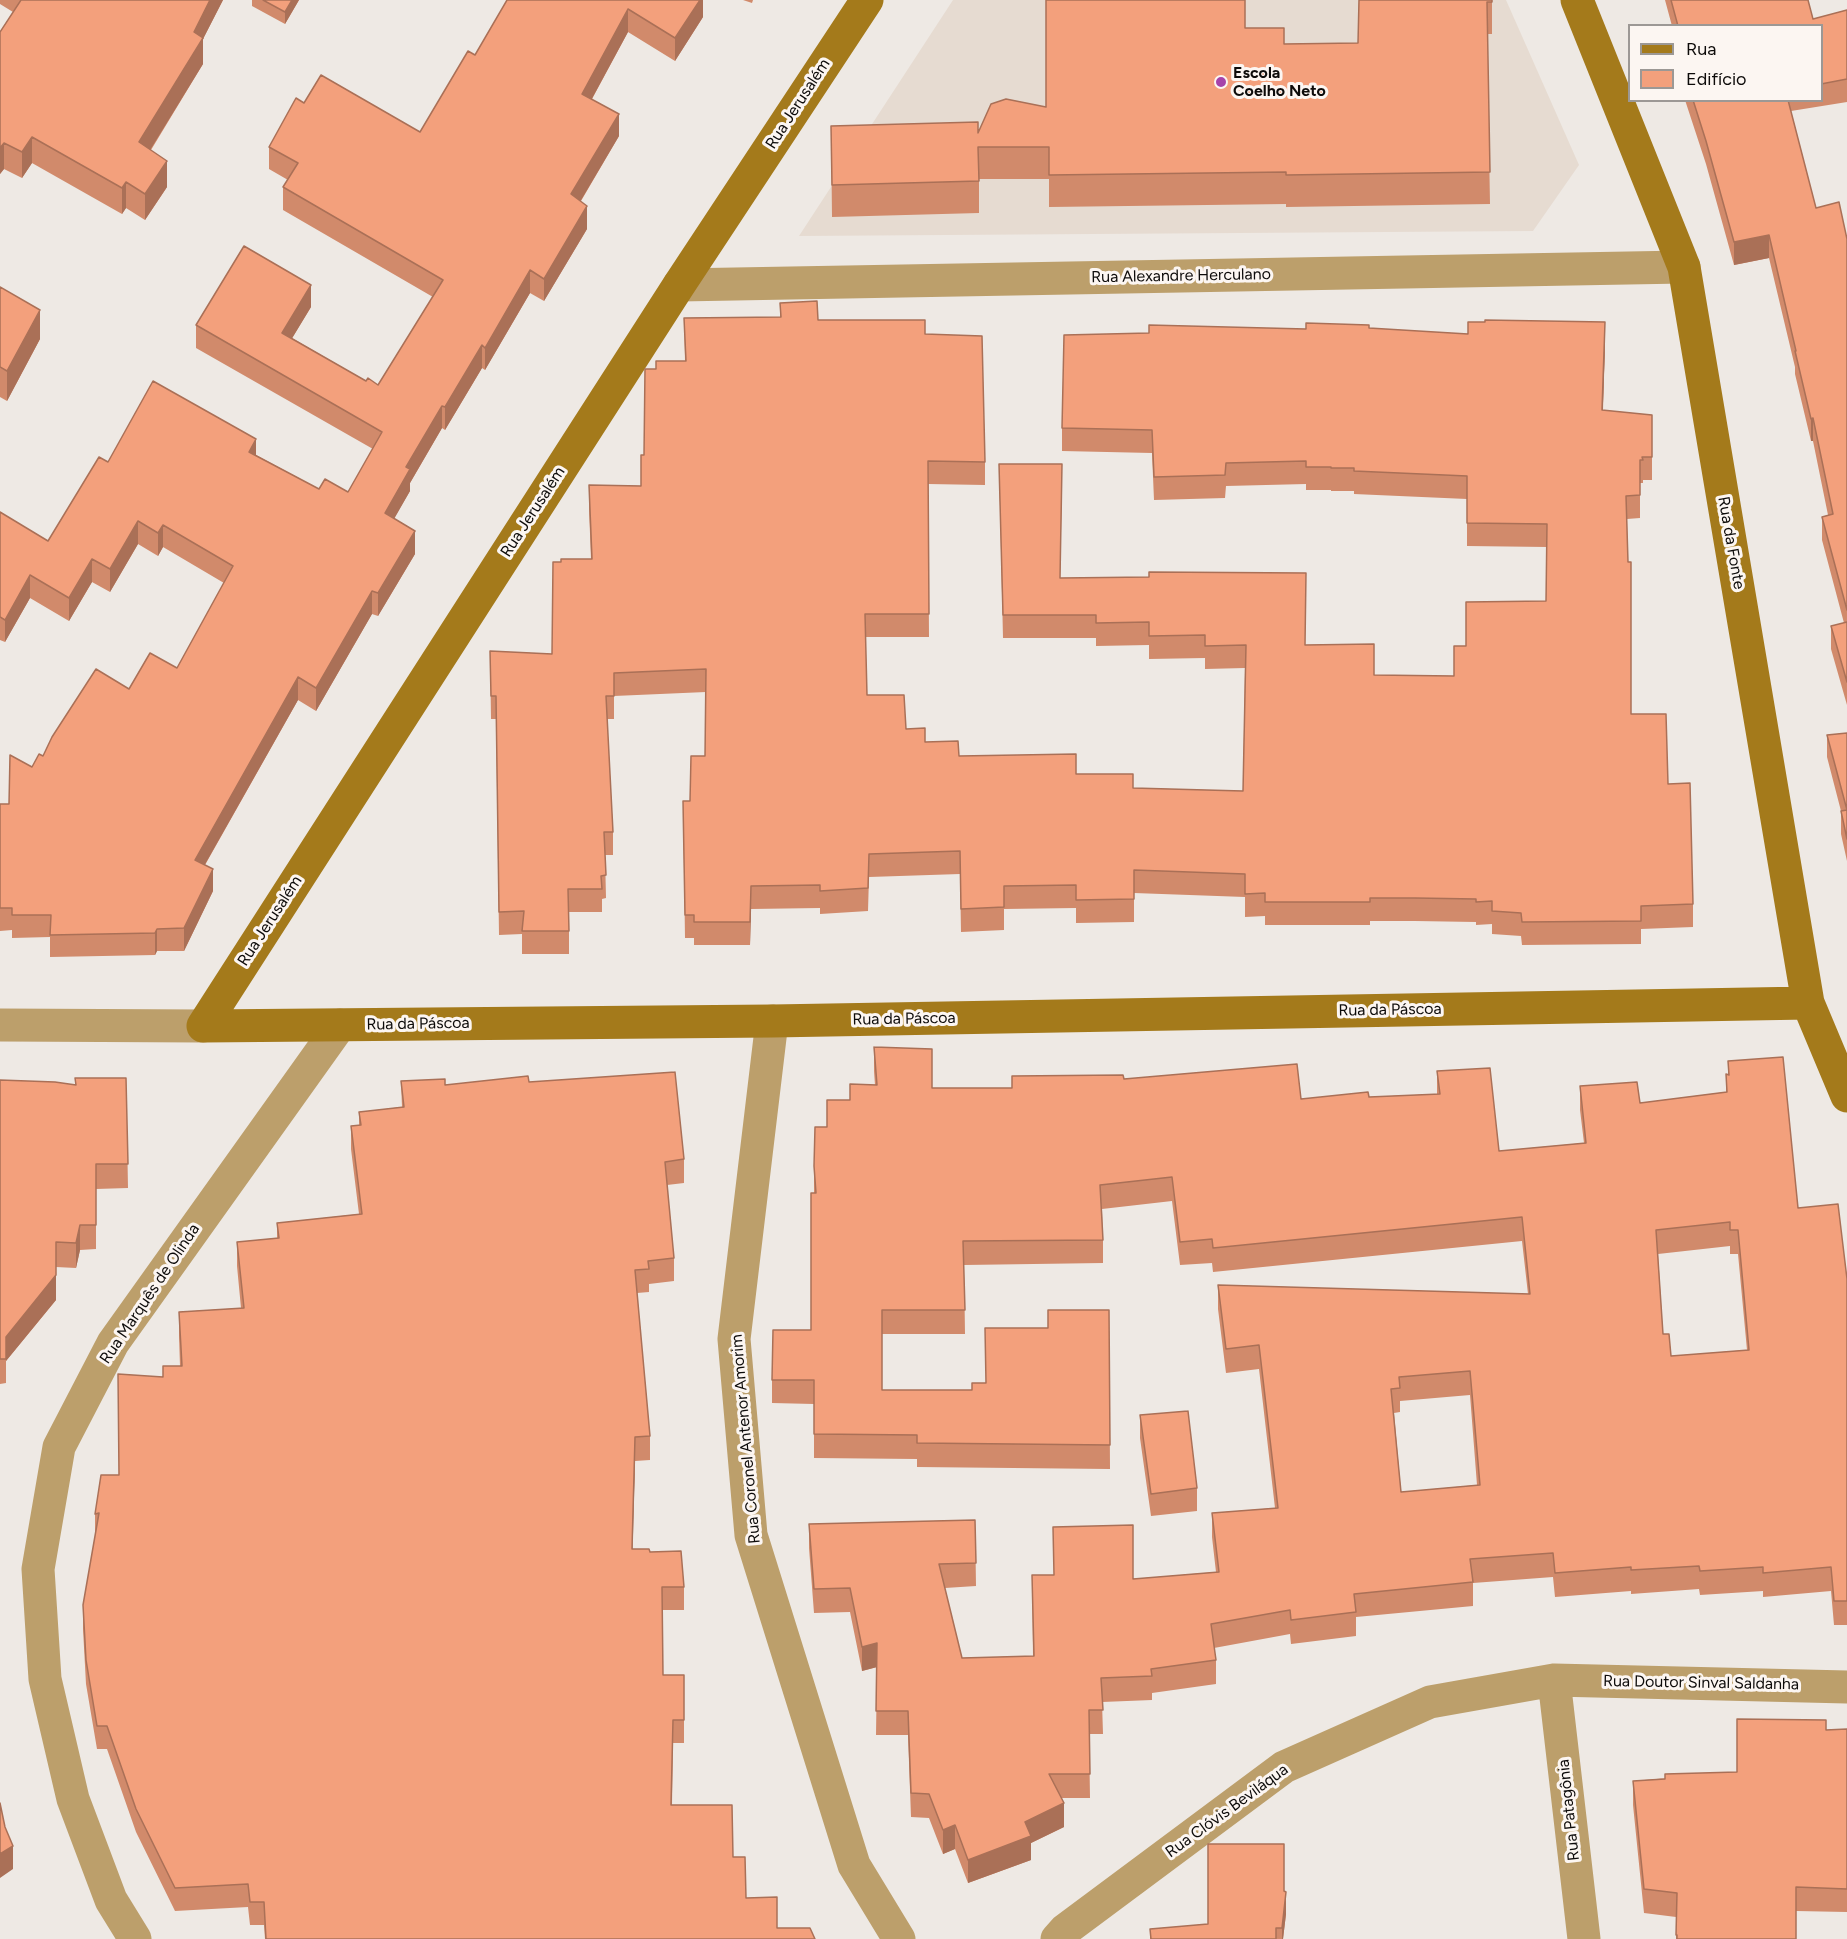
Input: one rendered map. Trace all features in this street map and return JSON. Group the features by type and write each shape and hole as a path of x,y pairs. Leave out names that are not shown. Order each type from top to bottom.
{"street":[{"name":"Rua Jerusalém","path":"203,1026 679,285 867,0"},
{"name":"Rua da Fonte","path":"1577,0 1684,267 1808,1003 1847,1096"},
{"name":"Rua Alexandre Herculano","path":"679,285 1684,267"},
{"name":"Rua da Páscoa","path":"0,1025 203,1026 772,1021 1808,1003"},
{"name":"Rua Coronel Antenor Amorim","path":"772,1021 734,1339 751,1535 854,1865 899,1939"},
{"name":"Rua Marquês de Olinda","path":"135,1939 111,1900 73,1799 45,1679 38,1569 59,1447 113,1343 340,1025"},
{"name":"Rua Doutor Sinval Saldanha","path":"1554,1680 1847,1687"},
{"name":"Rua Clóvis Beviláqua","path":"1057,1939 1065,1930 1284,1767 1430,1702 1554,1680"},
{"name":"Rua Patagônia","path":"1554,1680 1584,1939"}],"shaded area":[{"name":"Escola Coelho Neto","path":"953,0 1506,0 1579,165 1533,231 799,236"}],"building":[{"path":"21,0 210,0 194,32 203,38 139,142 167,161 145,194 126,182 122,188 32,137 22,152 4,143 0,148 0,32"},
{"path":"263,0 292,0 285,12"},
{"path":"507,0 700,0 675,38 628,9 582,94 619,114 571,194 587,206 544,279 530,270 485,348 482,345 406,467 410,469 385,513 415,531 378,593 372,591 316,688 298,677 195,860 213,869 184,928 157,929 155,933 50,935 51,915 12,915 12,908 0,908 0,804 9,804 10,755 32,767 39,754 43,756 52,737 96,669 129,689 150,653 177,668 233,566 163,525 158,533 138,521 110,569 92,559 69,598 30,575 5,620 0,617 0,512 48,541 99,457 108,462 153,381 256,439 249,452 319,489 325,479 348,492 382,432 196,325 244,246 311,285 282,333 366,381 368,378 378,385 443,280 283,187 298,163 269,147 296,98 304,103 321,75 420,132 468,51 475,55"},
{"path":"1046,0 1245,0 1245,28 1284,28 1284,44 1358,43 1359,0 1492,0 1492,2 1487,2 1490,172 1049,175 1049,147 978,147 979,181 832,185 831,126 978,122 978,133 991,104 1006,99 1046,107"},
{"path":"1671,0 1808,0 1813,19 1847,10 1847,79 1823,84 1823,24 1677,24"},
{"path":"1694,102 1789,102 1816,208 1839,202 1847,239 1847,610 1822,517 1833,514 1813,418 1811,419 1769,235 1734,242"},
{"path":"0,287 40,310 7,371 0,367"},
{"path":"817,301 818,320 925,320 925,334 982,336 985,462 928,461 929,614 865,614 867,695 904,695 906,729 925,728 925,742 958,741 959,756 1076,754 1076,774 1133,774 1133,788 1243,791 1246,645 1205,646 1205,635 1149,636 1149,622 1096,623 1096,615 1003,615 999,464 1062,464 1060,578 1149,577 1149,572 1306,573 1305,645 1374,644 1374,675 1454,676 1454,646 1466,646 1466,602 1546,601 1547,524 1467,523 1467,476 1306,467 1306,461 1226,463 1225,475 1154,477 1152,430 1062,428 1064,335 1149,333 1149,325 1306,329 1306,323 1369,325 1369,328 1468,334 1468,322 1485,322 1485,320 1605,322 1602,410 1652,415 1652,457 1642,457 1643,460 1640,460 1640,495 1626,496 1628,562 1631,562 1631,714 1666,714 1668,784 1690,783 1693,904 1641,906 1641,921 1522,922 1521,913 1492,911 1492,901 1370,898 1370,902 1265,902 1265,893 1245,894 1245,874 1134,870 1134,899 1076,900 1076,885 1004,886 1004,907 961,909 960,851 869,854 868,888 820,891 820,885 751,886 750,922 694,922 694,915 685,915 683,801 690,801 691,756 705,756 706,669 614,673 614,696 606,696 613,832 604,832 606,875 601,876 602,889 568,889 569,931 522,931 524,911 499,912 496,696 491,696 490,651 552,654 553,562 561,562 561,559 592,559 589,485 641,486 641,455 644,455 645,369 656,369 656,361 686,361 684,318 781,317 780,303"},
{"path":"1847,622 1847,682 1831,626"},
{"path":"1847,733 1847,810 1827,735"},
{"path":"1847,810 1847,839 1841,811"},
{"path":"874,1047 932,1049 932,1088 1012,1088 1012,1076 1123,1075 1124,1079 1297,1064 1301,1099 1368,1092 1369,1097 1440,1094 1437,1071 1490,1068 1499,1151 1586,1143 1580,1086 1637,1082 1640,1103 1727,1092 1728,1061 1783,1057 1798,1208 1838,1204 1847,1279 1847,1601 1834,1601 1831,1567 1763,1573 1763,1567 1700,1571 1699,1566 1631,1570 1631,1567 1555,1573 1553,1553 1470,1559 1473,1582 1354,1594 1356,1612 1291,1620 1290,1610 1211,1624 1216,1660 1151,1669 1152,1676 1101,1678 1103,1710 1089,1710 1090,1774 1049,1774 1064,1803 1025,1822 1031,1836 968,1860 955,1825 943,1830 929,1794 911,1793 908,1711 876,1711 877,1643 862,1647 850,1588 814,1589 809,1524 975,1520 976,1563 939,1564 962,1658 1034,1656 1032,1575 1054,1575 1053,1527 1133,1525 1133,1579 1219,1572 1212,1513 1278,1508 1259,1345 1226,1349 1218,1285 1530,1294 1522,1217 1213,1248 1212,1239 1180,1242 1172,1177 1100,1185 1103,1240 963,1241 965,1310 882,1310 882,1390 972,1390 972,1383 986,1383 985,1328 1048,1328 1048,1310 1109,1310 1110,1445 917,1443 917,1435 814,1434 814,1380 772,1380 773,1330 811,1330 811,1193 816,1193 815,1127 827,1127 827,1100 850,1100 850,1084 877,1085","holes":["1730,1222 1730,1230 1738,1230 1749,1350 1671,1356 1669,1334 1663,1334 1656,1230","1470,1371 1480,1485 1401,1492 1391,1389 1400,1388 1399,1377"]},
{"path":"675,1072 684,1159 665,1162 674,1258 648,1261 649,1269 635,1270 650,1436 635,1437 632,1549 649,1549 650,1552 681,1551 684,1587 662,1587 663,1675 684,1675 684,1720 673,1720 671,1805 732,1805 733,1857 745,1857 746,1898 777,1897 777,1928 810,1928 815,1939 266,1939 264,1902 250,1902 248,1884 175,1888 136,1809 107,1726 97,1726 86,1660 83,1605 99,1513 95,1514 101,1475 119,1475 118,1374 163,1377 163,1366 182,1366 179,1312 244,1308 237,1242 279,1238 277,1223 362,1214 351,1126 361,1125 359,1112 404,1107 401,1081 445,1079 445,1085 528,1076 529,1082"},
{"path":"75,1078 126,1078 128,1164 96,1164 96,1225 80,1225 76,1243 56,1242 56,1275 6,1337 6,1359 0,1359 0,1080 76,1085"},
{"path":"1188,1411 1197,1488 1151,1494 1140,1415"},
{"path":"1737,1719 1826,1720 1826,1730 1847,1729 1847,1889 1796,1887 1796,1939 1677,1939 1677,1893 1644,1889 1633,1781 1665,1779 1665,1774 1737,1772"},
{"path":"0,1803 5,1827 13,1846 0,1854"},
{"path":"1208,1844 1284,1844 1284,1891 1286,1892 1282,1928 1276,1928 1276,1939 1151,1939 1150,1929 1208,1924"}],"place":[{"name":"Escola Coelho Neto","path":"1221,82"}]}
